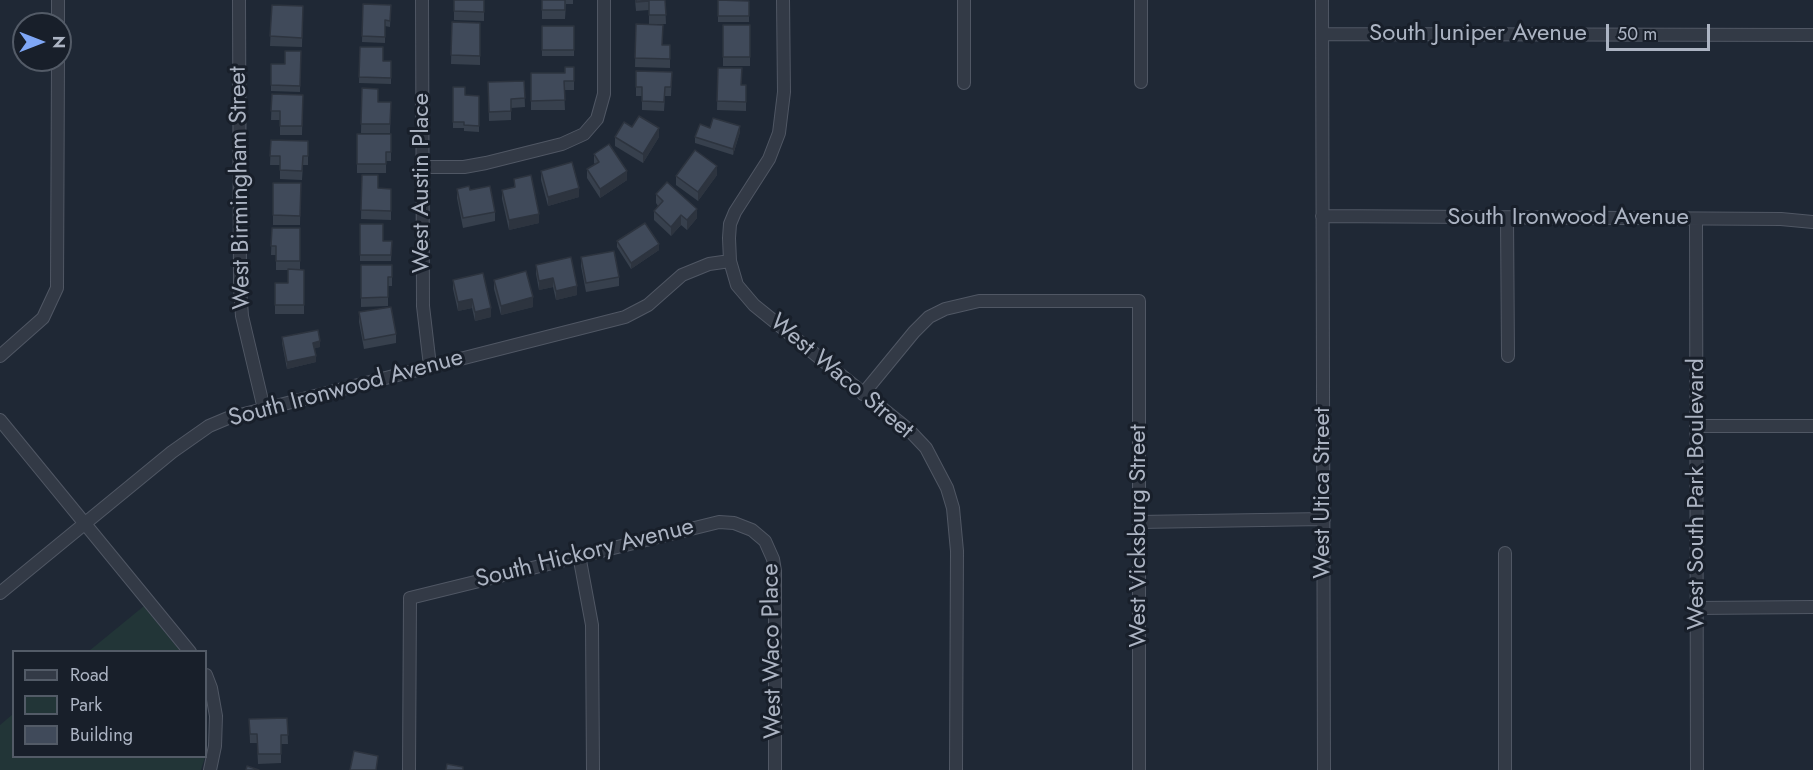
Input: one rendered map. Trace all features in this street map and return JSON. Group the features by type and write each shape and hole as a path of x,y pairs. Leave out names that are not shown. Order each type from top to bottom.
{"street":[{"name":"West Birmingham Street","path":"239,0 240,288 242,316 264,409"},
{"name":"West Austin Place","path":"422,0 423,306 430,366"},
{"path":"422,168 464,167 486,163 562,144 584,134 597,119 604,94 604,0"},
{"name":"West Waco Street","path":"783,0 784,92 779,133 769,159 735,212 729,238 730,261 737,285 754,305 909,430 926,448 947,488 953,508 957,551 957,770"},
{"path":"964,0 964,83"},
{"path":"1141,0 1141,82"},
{"name":"West Utica Street","path":"1322,0 1324,770"},
{"name":"South Juniper Avenue","path":"1322,34 1813,35"},
{"path":"0,356 43,318 57,288 58,72"},
{"name":"South Ironwood Avenue","path":"1322,216 1781,219 1813,222"},
{"path":"1507,218 1508,356"},
{"name":"West South Park Boulevard","path":"1696,219 1697,770"},
{"name":"South Ironwood Avenue","path":"0,593 190,438 209,426 228,418 626,317 648,305 682,274 709,264 730,261"},
{"name":"West Vicksburg Street","path":"863,394 914,332 930,317 945,309 979,301 1140,302 1139,770"},
{"path":"0,420 189,650"},
{"path":"1696,426 1813,426"},
{"path":"1139,522 1324,519"},
{"name":"South Hickory Avenue","path":"409,770 410,598 720,522 744,526 759,535"},
{"name":"West Waco Place","path":"759,535 770,549 775,571 775,770"},
{"path":"1505,553 1505,770"},
{"path":"579,555 592,625 593,770"},
{"path":"1697,608 1813,608"},
{"path":"207,678 216,716 215,746 210,770"}],"green space":[{"path":"144,606 179,650 90,650"},
{"path":"12,715 12,758 205,758 201,770 0,770 0,725"}],"building":[{"path":"454,0 484,0 484,12 454,11"},
{"path":"542,0 565,0 565,10 542,10"},
{"path":"636,0 665,0 666,15 649,15 649,1 636,2"},
{"path":"718,0 749,1 749,16 718,16"},
{"path":"363,4 391,5 390,21 385,20 385,37 362,36"},
{"path":"272,5 303,6 302,38 270,36"},
{"path":"452,22 480,23 480,56 451,55"},
{"path":"636,24 663,25 662,45 670,45 670,59 635,58"},
{"path":"723,25 750,25 750,57 723,57"},
{"path":"542,26 574,26 574,50 542,50"},
{"path":"360,47 383,47 383,61 391,61 391,78 359,77"},
{"path":"285,51 301,51 300,86 271,85 271,64 285,64"},
{"path":"565,67 574,67 574,81 564,81 565,100 531,101 531,73 565,73"},
{"path":"718,68 742,68 741,85 746,85 746,102 717,101"},
{"path":"636,71 672,72 671,87 665,87 664,102 642,101 642,87 636,87"},
{"path":"524,81 525,98 511,99 511,111 489,112 488,82"},
{"path":"453,87 465,87 465,95 479,96 479,126 453,122"},
{"path":"362,88 378,89 378,102 391,102 390,124 361,124"},
{"path":"272,94 303,95 302,126 280,126 280,111 271,111"},
{"path":"639,116 659,128 643,154 615,137 624,122 632,127"},
{"path":"713,118 740,126 733,149 695,137 700,124 710,128"},
{"path":"357,134 391,134 391,152 386,152 386,164 357,164"},
{"path":"271,140 308,141 308,156 303,156 302,171 280,170 280,156 270,156"},
{"path":"609,144 627,171 600,189 587,169 599,162 594,154"},
{"path":"695,150 717,166 698,192 676,176"},
{"path":"572,162 579,188 548,197 541,171"},
{"path":"362,175 378,175 378,188 391,189 391,211 361,210"},
{"path":"531,175 539,214 509,220 502,190 515,187 514,179"},
{"path":"667,182 697,209 687,220 681,215 671,227 654,211 663,201 656,194"},
{"path":"273,183 301,183 300,216 273,215"},
{"path":"469,186 470,190 490,186 495,212 463,218 457,189"},
{"path":"645,223 659,244 631,263 617,241"},
{"path":"360,224 383,224 383,241 392,241 391,255 360,255"},
{"path":"272,228 300,228 300,261 276,261 276,246 271,246"},
{"path":"614,251 619,277 586,283 581,257"},
{"path":"571,257 577,286 556,291 553,278 539,281 536,265"},
{"path":"361,265 392,265 392,277 388,277 388,297 361,298"},
{"path":"288,269 304,270 304,305 275,305 275,283 288,283"},
{"path":"526,271 533,297 501,306 494,280"},
{"path":"483,273 491,308 475,312 472,299 458,302 453,280"},
{"path":"391,307 396,334 364,340 359,312"},
{"path":"318,330 320,341 313,343 316,356 287,362 282,337"},
{"path":"287,718 288,735 281,735 281,754 258,754 257,734 250,734 249,719"},
{"path":"354,751 378,756 376,770 350,770"},
{"path":"447,764 463,767 463,770 446,770"},
{"path":"247,766 259,770 246,770"}]}
